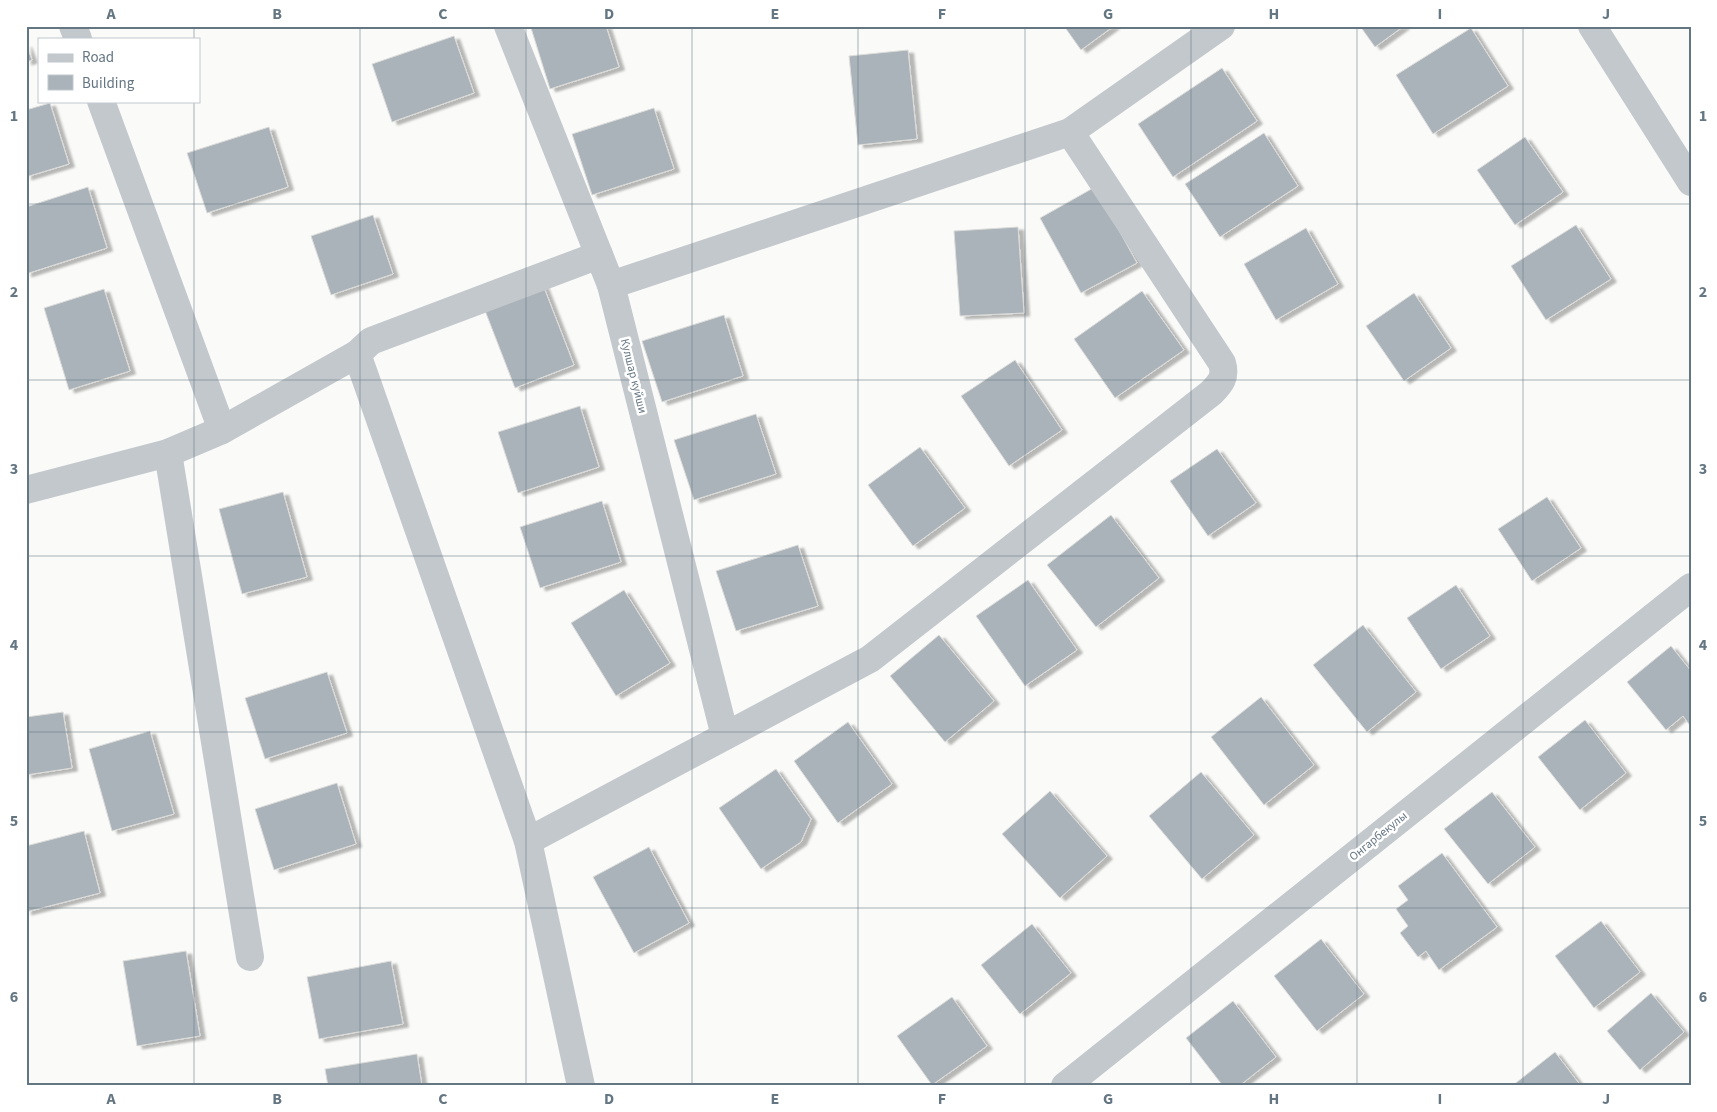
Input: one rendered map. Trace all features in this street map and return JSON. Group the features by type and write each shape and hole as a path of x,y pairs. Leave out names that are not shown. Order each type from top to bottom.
{"street":[{"path":"73,26 78,38"},
{"name":"Кулшар куйши","path":"508,26 611,285 725,736"},
{"path":"611,285 1070,132 1221,26"},
{"path":"1592,26 1691,182"},
{"path":"101,102 222,430"},
{"path":"528,841 870,659 1211,393 1220,383 1225,373 1222,363 1070,132"},
{"path":"26,490 168,453 222,430 357,354 370,341 599,255"},
{"path":"357,354 528,841 581,1086"},
{"path":"168,453 250,957"},
{"name":"Онгарбекулы","path":"1065,1086 1691,587"}],"building":[{"path":"537,26 606,26 619,67 550,89 531,28"},
{"path":"1064,26 1114,26 1081,50"},
{"path":"1360,26 1404,26 1375,47"},
{"path":"1471,28 1508,86 1433,134 1396,75"},
{"path":"454,36 474,93 392,122 372,64"},
{"path":"26,44 32,60 26,62"},
{"path":"908,50 917,139 858,145 849,56"},
{"path":"1222,68 1257,121 1173,177 1138,124"},
{"path":"50,103 69,164 26,177 26,110"},
{"path":"654,108 674,169 592,195 572,134"},
{"path":"269,127 288,187 207,213 187,153"},
{"path":"1264,133 1298,186 1220,237 1185,184"},
{"path":"1525,137 1563,192 1515,225 1477,170"},
{"path":"88,187 107,248 26,274 26,207"},
{"path":"1095,187 1137,263 1081,293 1040,218"},
{"path":"373,215 393,274 331,295 311,236"},
{"path":"1576,225 1611,279 1546,320 1511,266"},
{"path":"1018,227 1024,313 960,316 954,231"},
{"path":"1306,228 1338,284 1276,320 1244,264"},
{"path":"543,285 574,365 515,388 484,308"},
{"path":"104,289 130,371 69,390 44,308"},
{"path":"1142,291 1184,350 1115,398 1074,339"},
{"path":"1414,293 1451,348 1404,381 1366,326"},
{"path":"724,315 743,376 662,402 642,341"},
{"path":"1015,360 1062,430 1009,466 961,396"},
{"path":"580,406 599,467 518,493 498,432"},
{"path":"756,414 776,474 694,500 674,440"},
{"path":"920,447 965,508 913,546 868,485"},
{"path":"1217,449 1256,503 1208,536 1170,481"},
{"path":"283,492 307,577 242,594 219,509"},
{"path":"1547,497 1581,548 1532,581 1498,529"},
{"path":"602,501 621,562 540,588 520,527"},
{"path":"1111,515 1159,578 1096,627 1047,565"},
{"path":"798,545 818,606 736,631 716,571"},
{"path":"1028,580 1077,650 1025,686 976,616"},
{"path":"1456,585 1490,636 1441,669 1407,618"},
{"path":"624,590 670,663 616,696 571,623"},
{"path":"1363,625 1416,692 1367,732 1313,665"},
{"path":"939,635 994,701 945,742 890,676"},
{"path":"1671,646 1691,671 1691,727 1683,716 1666,730 1627,682"},
{"path":"327,672 347,733 265,759 245,698"},
{"path":"1261,697 1314,765 1264,805 1211,737"},
{"path":"63,712 72,768 26,775 26,717"},
{"path":"1585,720 1626,773 1580,810 1538,757"},
{"path":"848,722 892,784 838,823 794,761"},
{"path":"150,731 174,814 112,831 89,749"},
{"path":"776,769 811,819 801,842 761,869 719,808"},
{"path":"1201,772 1254,835 1202,879 1149,816"},
{"path":"337,783 356,844 274,870 255,809"},
{"path":"1050,791 1107,856 1060,898 1002,834"},
{"path":"1492,792 1535,847 1488,884 1444,829"},
{"path":"84,831 100,893 26,912 26,846"},
{"path":"649,847 689,923 634,953 593,877"},
{"path":"1442,853 1497,927 1439,970 1426,951 1418,957 1400,933 1408,926 1396,909 1408,900 1398,886"},
{"path":"1601,921 1640,972 1594,1008 1555,956"},
{"path":"1032,924 1071,973 1020,1014 981,965"},
{"path":"1321,939 1364,994 1317,1031 1274,976"},
{"path":"186,951 200,1036 137,1046 123,961"},
{"path":"391,961 403,1024 319,1039 307,977"},
{"path":"1651,993 1684,1032 1640,1070 1607,1031"},
{"path":"952,997 987,1046 932,1085 897,1036"},
{"path":"1233,1001 1276,1057 1239,1086 1223,1086 1186,1038"},
{"path":"1555,1052 1581,1086 1512,1086"},
{"path":"417,1054 422,1086 328,1086 325,1069"}]}
